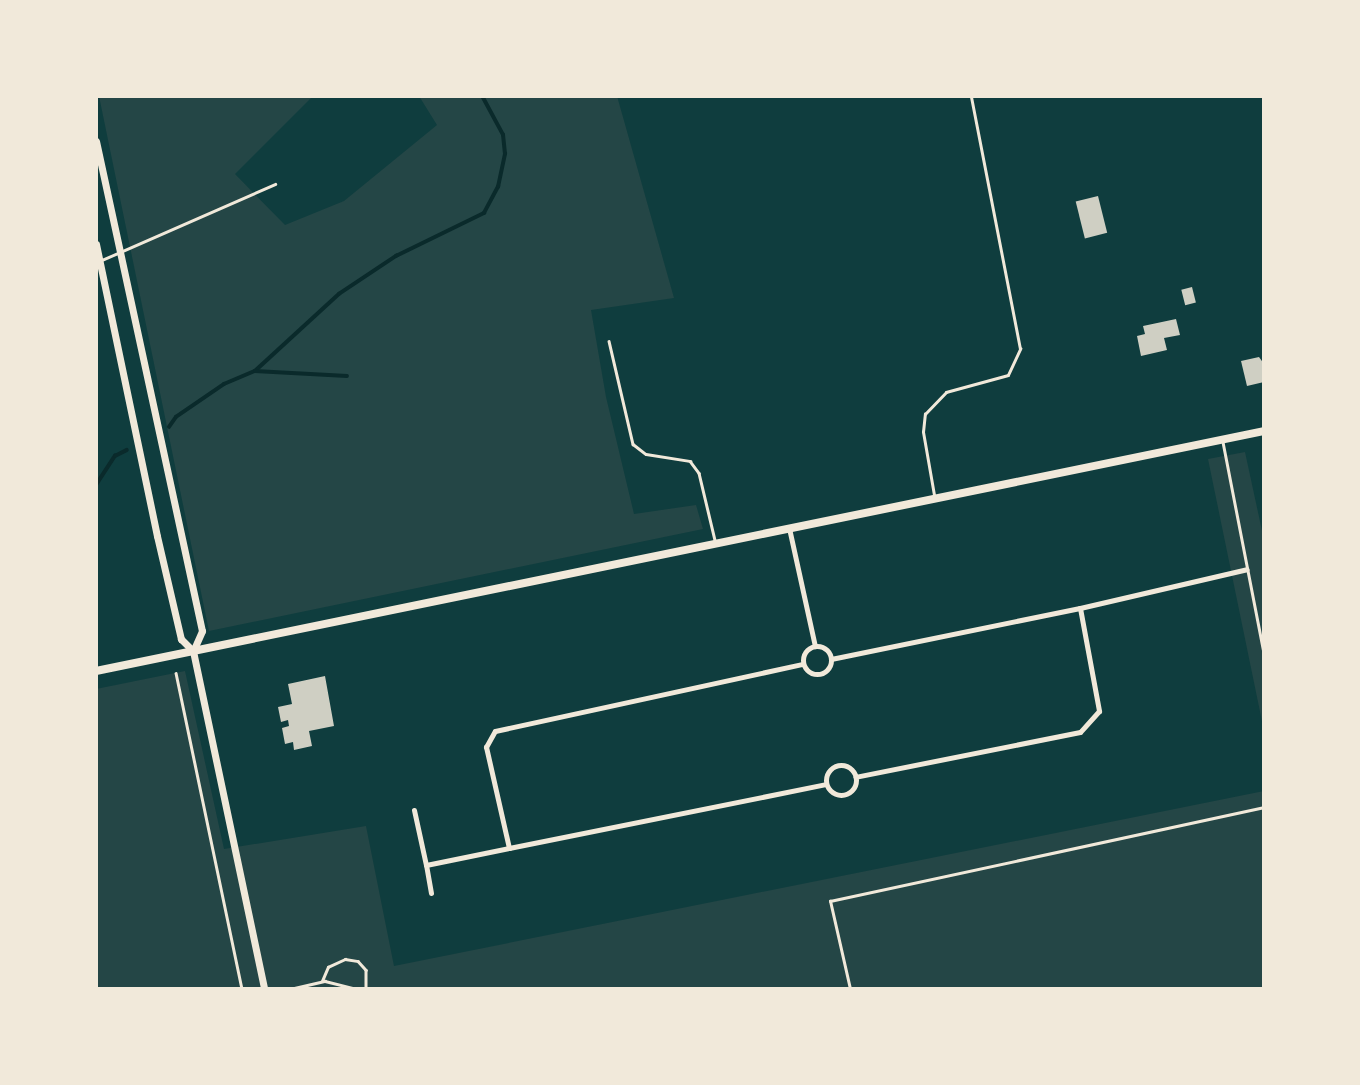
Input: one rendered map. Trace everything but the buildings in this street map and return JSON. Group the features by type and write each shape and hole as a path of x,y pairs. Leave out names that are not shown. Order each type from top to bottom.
{"main road":[{"path":"96,671 1264,430"}],"street":[{"path":"96,141 202,631 193,651"},
{"path":"96,244 181,639 193,651 264,989"},
{"path":"789,528 815,646"},
{"path":"831,659 1080,608 1247,569"},
{"path":"855,778 1080,732 1099,710 1080,608"},
{"path":"815,646 824,648 831,659 829,668 817,675 803,664 807,650 815,646"},
{"path":"509,848 486,747 495,731 803,664"},
{"path":"426,864 826,784 842,795 851,791 855,778 850,769 838,766 830,770 826,784"},
{"path":"414,810 431,893"}],"lane":[{"path":"935,498 923,432 925,414 946,392 1008,375 1020,349 971,96"},
{"path":"98,262 275,184"},
{"path":"609,341 633,444 646,454 690,461 699,473 716,544"},
{"path":"1222,439 1264,652"},
{"path":"850,989 830,901 1264,807"},
{"path":"322,982 328,967 345,959 358,961 366,970 366,989"},
{"path":"290,989 322,982 357,989"}],"path":[{"path":"176,673 242,989"}],"shaded area":[{"path":"99,96 313,96 235,174 285,225 344,201 437,125 419,96 617,96 674,298 591,310 606,397 634,514 696,505 703,529 209,631"},
{"path":"1245,452 1264,540 1264,731 1208,459"},
{"path":"185,671 224,849 366,826 394,966 1264,791 1264,989 96,989 96,689"}],"waterway":[{"path":"255,371 339,294 396,256 484,213 498,187 505,154 503,135 482,96"},
{"path":"169,427 176,417 224,384 255,371 347,376"},
{"path":"96,485 115,456 127,450"}]}
